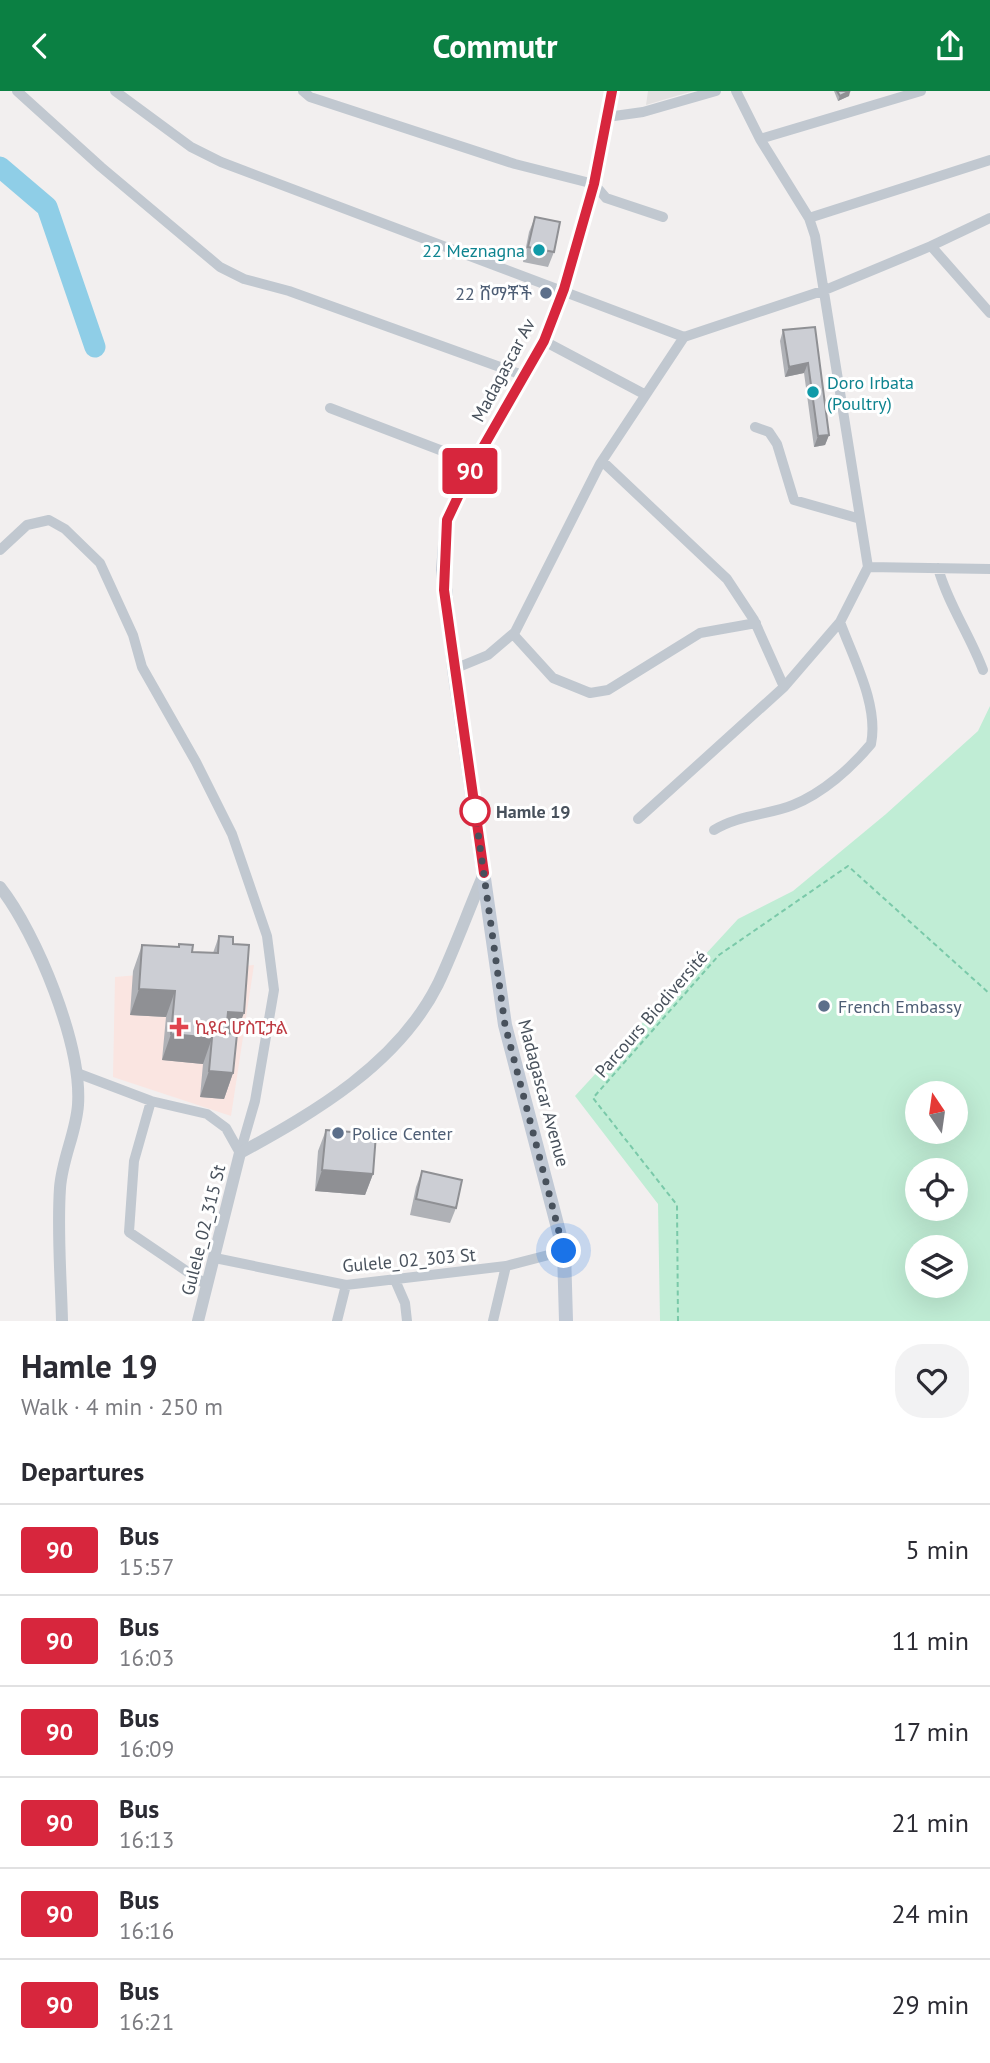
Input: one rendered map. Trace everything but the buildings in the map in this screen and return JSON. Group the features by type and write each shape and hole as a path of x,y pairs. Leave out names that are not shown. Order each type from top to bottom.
{"main road":[{"name":"Madagascar Av","path":"484,873 444,590 447,520 474,463 544,341 564,289 594,184 612,91"},
{"name":"Madagascar Avenue","path":"484,873 505,1025 564,1251 566,1321"}],"street":[{"path":"17,91 101,167 220,267 244,279 289,291 525,376"},
{"path":"115,91 191,147 221,162 564,289 684,337"},
{"path":"303,91 310,97 515,164 594,184 606,198 663,217"},
{"path":"607,117 643,111 716,91"},
{"path":"638,818 784,687 840,622 868,567 858,518 825,290 809,218 760,139 736,91"},
{"path":"760,139 921,91"},
{"path":"809,218 990,160"},
{"path":"454,669 488,655 513,634 602,461 643,394 684,337 825,290 990,218"},
{"path":"931,246 990,313"},
{"path":"544,341 643,394"},
{"path":"330,408 474,463"},
{"path":"754,428 769,432 777,444 794,500 858,518"},
{"path":"602,461 727,579 756,623 784,687"},
{"path":"0,551 27,525 50,520 65,529 100,563 133,635 142,667 196,762 232,834 267,936 274,990 255,1101 240,1153"},
{"path":"868,567 990,569"},
{"path":"938,568 951,605 972,640 983,670"},
{"path":"714,830 753,815 792,806 822,790 871,744 872,721 863,686 840,622"},
{"path":"513,634 552,678 590,693 608,689 701,633 756,623"},
{"name":"Gulele_02_315 St","path":"198,1321 240,1153 307,1117 368,1071 404,1033 437,985 484,873"},
{"path":"0,887 45,967 77,1073 78,1108 64,1156 60,1192 62,1321"},
{"path":"77,1073 151,1101 207,1114 226,1128 240,1153"},
{"path":"151,1101 134,1161 129,1232 207,1286"},
{"name":"Gulele_02_303 St","path":"215,1258 346,1285 506,1266 564,1251"},
{"path":"492,1321 506,1266"},
{"path":"395,1280 405,1303 407,1321"},
{"path":"337,1321 346,1285"}],"path":[{"name":"Parcours Biodiversité","path":"678,1321 677,1205 593,1098 719,955 848,866 990,994"}],"shaded area":[{"path":"648,91 693,91 646,105"},
{"name":"ኪዩር ሆስፒታል","path":"254,965 231,1116 113,1077 115,977"}],"green space":[{"name":"French Embassy","path":"990,706 990,1321 660,1321 658,1204 575,1096 738,919 793,891 886,814 978,731"}],"waterway":[{"path":"0,167 47,207 95,347"}],"bus line":[{"name":"90","path":"484,873 444,590 447,520 474,463 544,341 564,289 594,184 612,91"}],"place":[{"name":"22 Meznagna","path":"539,250"},
{"name":"22 ሸማቾች","path":"546,293"},
{"name":"Doro Irbata (Poultry)","path":"813,392"},
{"name":"Hamle 19","path":"475,811"},
{"name":"French Embassy","path":"824,1006"},
{"name":"ኪዩር ሆስፒታል","path":"179,1027"},
{"name":"Police Center","path":"338,1133"}],"route":[{"path":"475,811 505,1025 564,1251"}]}
